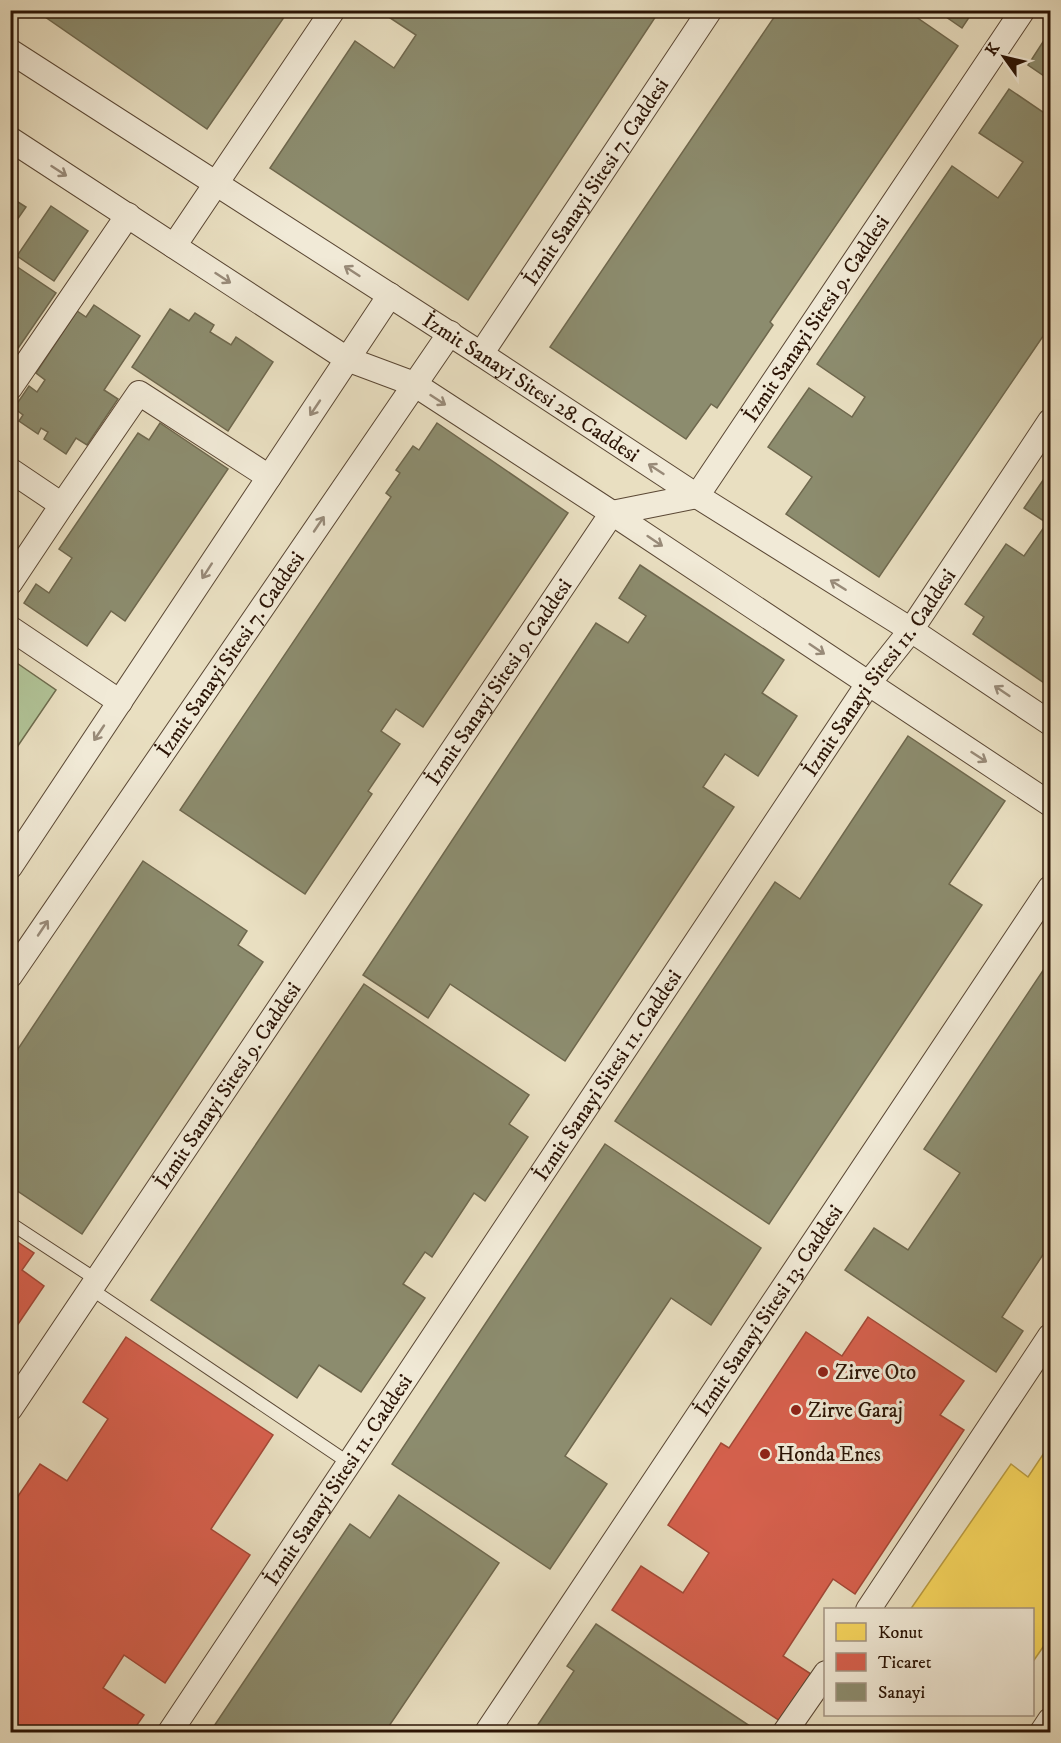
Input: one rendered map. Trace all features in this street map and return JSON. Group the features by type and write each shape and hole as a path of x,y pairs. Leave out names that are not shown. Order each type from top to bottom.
{"street":[{"path":"174,246 333,10"},
{"name":"İzmit Sanayi Sitesi 7. Caddesi","path":"481,354 710,10"},
{"name":"İzmit Sanayi Sitesi 9. Caddesi","path":"697,496 1023,10"},
{"name":"İzmit Sanayi Sitesi 28. Caddesi","path":"10,51 450,333 697,496 911,630 1050,723"},
{"path":"10,139 347,359 414,384 1050,804"},
{"path":"10,388 128,215"},
{"path":"10,867 390,295"},
{"name":"İzmit Sanayi Sitesi 7. Caddesi","path":"10,976 450,333"},
{"path":"10,583 139,393 269,477"},
{"name":"İzmit Sanayi Sitesi 11. Caddesi","path":"170,1732 868,684 911,630 1050,421"},
{"path":"10,470 62,505"},
{"path":"612,513 697,496"},
{"name":"İzmit Sanayi Sitesi 9. Caddesi","path":"10,1409 612,513"},
{"path":"10,628 120,702"},
{"name":"İzmit Sanayi Sitesi 13. Caddesi","path":"487,1732 1050,888"},
{"path":"869,1608 1050,1336"},
{"path":"786,1732 824,1675"},
{"path":"1042,1732 1050,1720"}],"lane":[{"path":"10,1224 349,1463"}],"green space":[{"path":"11,659 56,690 11,756"}],"building: Konut":[{"path":"1050,1444 1050,1637 1034,1660 1034,1608 911,1608 1011,1464 1028,1477"}],"building: Ticaret":[{"path":"10,1237 34,1253 22,1270 44,1286 10,1336"},
{"path":"868,1317 964,1381 940,1415 964,1430 855,1594 833,1579 783,1656 811,1674 780,1721 612,1610 641,1566 683,1593 709,1553 668,1525 721,1443 729,1448 806,1332 842,1356"},
{"path":"126,1337 273,1435 211,1529 250,1555 165,1683 124,1655 103,1688 144,1715 132,1732 10,1732 10,1508 40,1464 67,1481 108,1419 83,1402"}],"building: Sanayi":[{"path":"35,10 289,10 207,129"},
{"path":"378,10 660,10 468,300 270,168 355,41 394,68 416,35"},
{"path":"779,10 906,10 958,46 770,322 773,325 717,408 711,404 686,439 550,347"},
{"path":"936,10 974,10 962,28"},
{"path":"1050,31 1050,80 1028,65"},
{"path":"1009,89 1050,117 1050,326 879,577 786,514 812,477 768,447 809,388 852,417 865,397 817,364 952,166 998,198 1023,162 979,133"},
{"path":"10,197 26,207 10,230"},
{"path":"51,206 88,231 54,281 17,256"},
{"path":"10,262 56,293 10,360"},
{"path":"94,305 140,336 104,390 118,399 87,445 76,438 66,454 44,439 48,432 41,428 38,434 19,421 23,415 14,408 29,386 37,392 45,380 36,373 77,311 86,317"},
{"path":"170,309 189,321 195,313 214,325 210,332 231,345 236,337 273,362 228,431 132,367"},
{"path":"160,423 228,469 125,621 111,611 87,646 24,603 36,584 49,593 72,558 59,549 138,433 149,440"},
{"path":"437,423 568,513 423,727 396,709 381,731 400,744 368,791 372,794 305,894 180,810 391,497 386,493 400,473 396,470 413,446 419,450"},
{"path":"1050,470 1050,687 973,634 984,617 965,604 1006,544 1024,556 1047,523 1024,508"},
{"path":"640,565 784,660 762,693 797,716 758,776 725,754 703,787 734,807 565,1061 450,984 428,1018 363,975 596,623 628,643 646,616 619,598"},
{"path":"908,736 1005,801 949,884 982,905 769,1224 615,1121 775,882 800,899"},
{"path":"143,861 247,931 238,945 263,962 82,1234 10,1186 10,1061"},
{"path":"1050,960 1050,1244 1002,1317 1023,1331 996,1372 845,1270 874,1228 908,1250 960,1173 924,1149"},
{"path":"364,984 529,1095 509,1124 528,1137 485,1201 474,1193 432,1257 425,1252 403,1284 425,1298 361,1392 319,1365 297,1398 151,1300"},
{"path":"605,1144 761,1248 711,1325 671,1298 565,1456 607,1484 550,1569 392,1464"},
{"path":"399,1495 499,1563 385,1732 210,1732 350,1524 370,1538"},
{"path":"596,1624 759,1732 533,1732 574,1671 567,1666"}],"place":[{"name":"Zirve Oto","path":"823,1372"},
{"name":"Zirve Garaj","path":"796,1410"},
{"name":"Honda Enes","path":"765,1454"}]}
